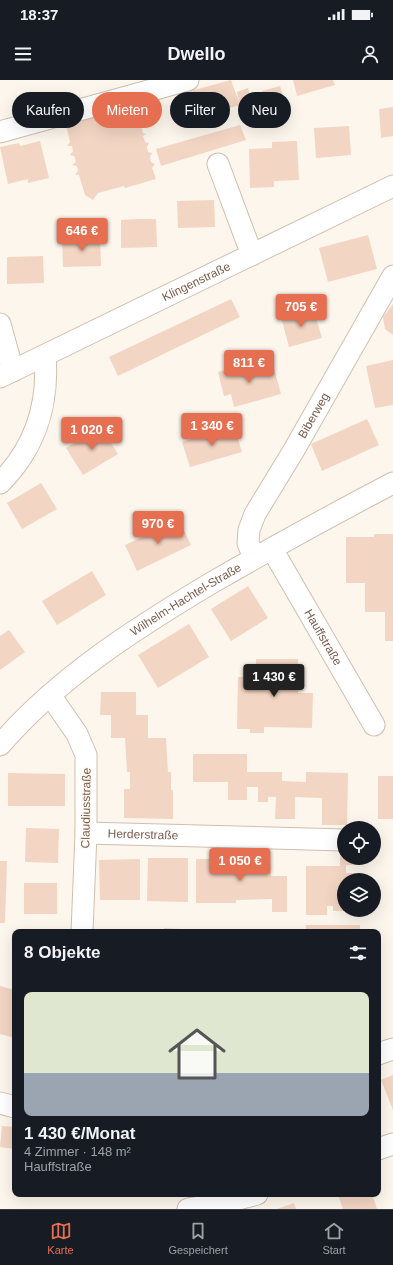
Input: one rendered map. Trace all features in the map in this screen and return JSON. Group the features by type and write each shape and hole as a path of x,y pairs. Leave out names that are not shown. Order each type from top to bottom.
{"street":[{"path":"0,132 188,80"},
{"path":"218,164 252,255"},
{"name":"Klingenstraße","path":"7,374 393,186"},
{"name":"Biberweg","path":"254,558 248,543 249,530 255,514 294,450 393,276"},
{"path":"0,324 7,374"},
{"path":"0,483 23,456 39,421 45,393 45,356"},
{"name":"Wilhelm-Hachtel-Straße","path":"0,745 50,695 77,672 140,626 254,558 393,483"},
{"name":"Hauffstraße","path":"272,549 374,725"},
{"name":"Claudiusstraße","path":"50,695 77,734 86,755 86,833 82,929"},
{"name":"Herderstraße","path":"86,833 337,840"},
{"path":"381,1053 393,1049"},
{"path":"0,1103 12,1106"},
{"path":"381,1148 393,1144"},
{"path":"188,1209 246,1197"}],"building":[{"path":"231,80 238,99 238,106 230,108 230,92 187,92"},
{"path":"293,80 333,80 335,85 297,96"},
{"path":"280,86 282,92 262,92"},
{"path":"248,88 249,92 238,92 238,96 237,92"},
{"path":"393,107 393,136 381,138 379,109"},
{"path":"92,117 92,128 142,128 143,133 146,134 143,136 145,142 149,143 147,147 148,152 152,153 150,157 151,162 155,164 152,168 156,179 125,188 124,186 98,193 93,200 85,195 79,175 75,175 78,171 77,166 72,165 76,162 74,156 70,155 73,151 72,146 67,146 70,142 67,128 84,128 84,120"},
{"path":"238,126 238,128 241,128 246,140 161,166 156,149"},
{"path":"349,126 351,155 316,158 314,128"},
{"path":"40,141 49,178 28,183 28,179 8,184 0,147 19,143 20,146"},
{"path":"297,141 299,180 274,181 274,187 250,188 249,149 272,148 272,142"},
{"path":"214,200 215,227 178,228 177,201"},
{"path":"156,219 157,247 121,248 121,220"},
{"path":"368,235 377,269 328,282 319,248"},
{"path":"100,237 101,266 63,267 62,238"},
{"path":"43,256 44,283 7,284 7,257"},
{"path":"231,299 240,317 118,376 109,357"},
{"path":"393,304 393,335 385,329 383,317"},
{"path":"313,308 322,338 289,347 281,317"},
{"path":"393,360 393,405 375,408 366,366"},
{"path":"273,365 281,394 234,407 231,394 224,396 218,372 243,366 245,372"},
{"path":"367,419 379,445 322,471 311,444"},
{"path":"234,426 242,452 190,467 182,442"},
{"path":"101,427 118,454 83,475 66,448"},
{"path":"41,483 57,509 22,529 7,503"},
{"path":"179,520 191,545 137,571 125,545"},
{"path":"374,534 393,534 393,641 385,641 385,612 365,612 365,583 346,583 346,537 374,537"},
{"path":"92,571 106,595 57,625 42,601"},
{"path":"248,586 268,618 231,641 211,609"},
{"path":"189,624 209,657 158,688 138,655"},
{"path":"9,630 25,652 0,670 0,636"},
{"path":"256,659 298,659 298,693 313,693 312,728 264,727 264,733 250,733 250,729 237,729 238,677 260,677 260,666 256,666"},
{"path":"101,692 136,692 136,715 148,715 148,738 166,738 168,772 171,772 171,790 173,790 173,819 124,818 124,789 130,789 130,772 127,772 125,738 111,738 111,715 100,715"},
{"path":"193,754 247,754 247,772 282,772 282,781 306,782 306,772 348,773 347,821 337,821 337,825 322,825 322,798 295,797 295,819 275,819 276,797 268,797 268,802 258,802 258,787 247,787 247,800 228,800 228,782 193,782"},
{"path":"8,773 65,774 65,806 8,806"},
{"path":"378,776 393,776 393,819 378,819"},
{"path":"26,828 59,829 58,863 25,862"},
{"path":"148,858 188,858 188,902 147,901"},
{"path":"140,859 140,900 100,900 99,860"},
{"path":"196,859 270,859 271,876 287,876 287,912 272,912 272,899 236,900 236,903 196,903"},
{"path":"0,861 7,861 5,923 0,923"},
{"path":"346,865 346,873 337,873 337,911 333,911 333,906 327,906 327,915 306,915 306,866"},
{"path":"24,883 57,883 57,914 24,914"},
{"path":"306,925 360,925 360,929 306,929"},
{"path":"0,986 12,989 12,1037 0,1034"},
{"path":"393,1075 393,1110 381,1080"},
{"path":"2,1126 12,1127 12,1149 0,1147"},
{"path":"339,1197 373,1197 377,1209 343,1209"},
{"path":"294,1203 296,1209 277,1209"}]}
